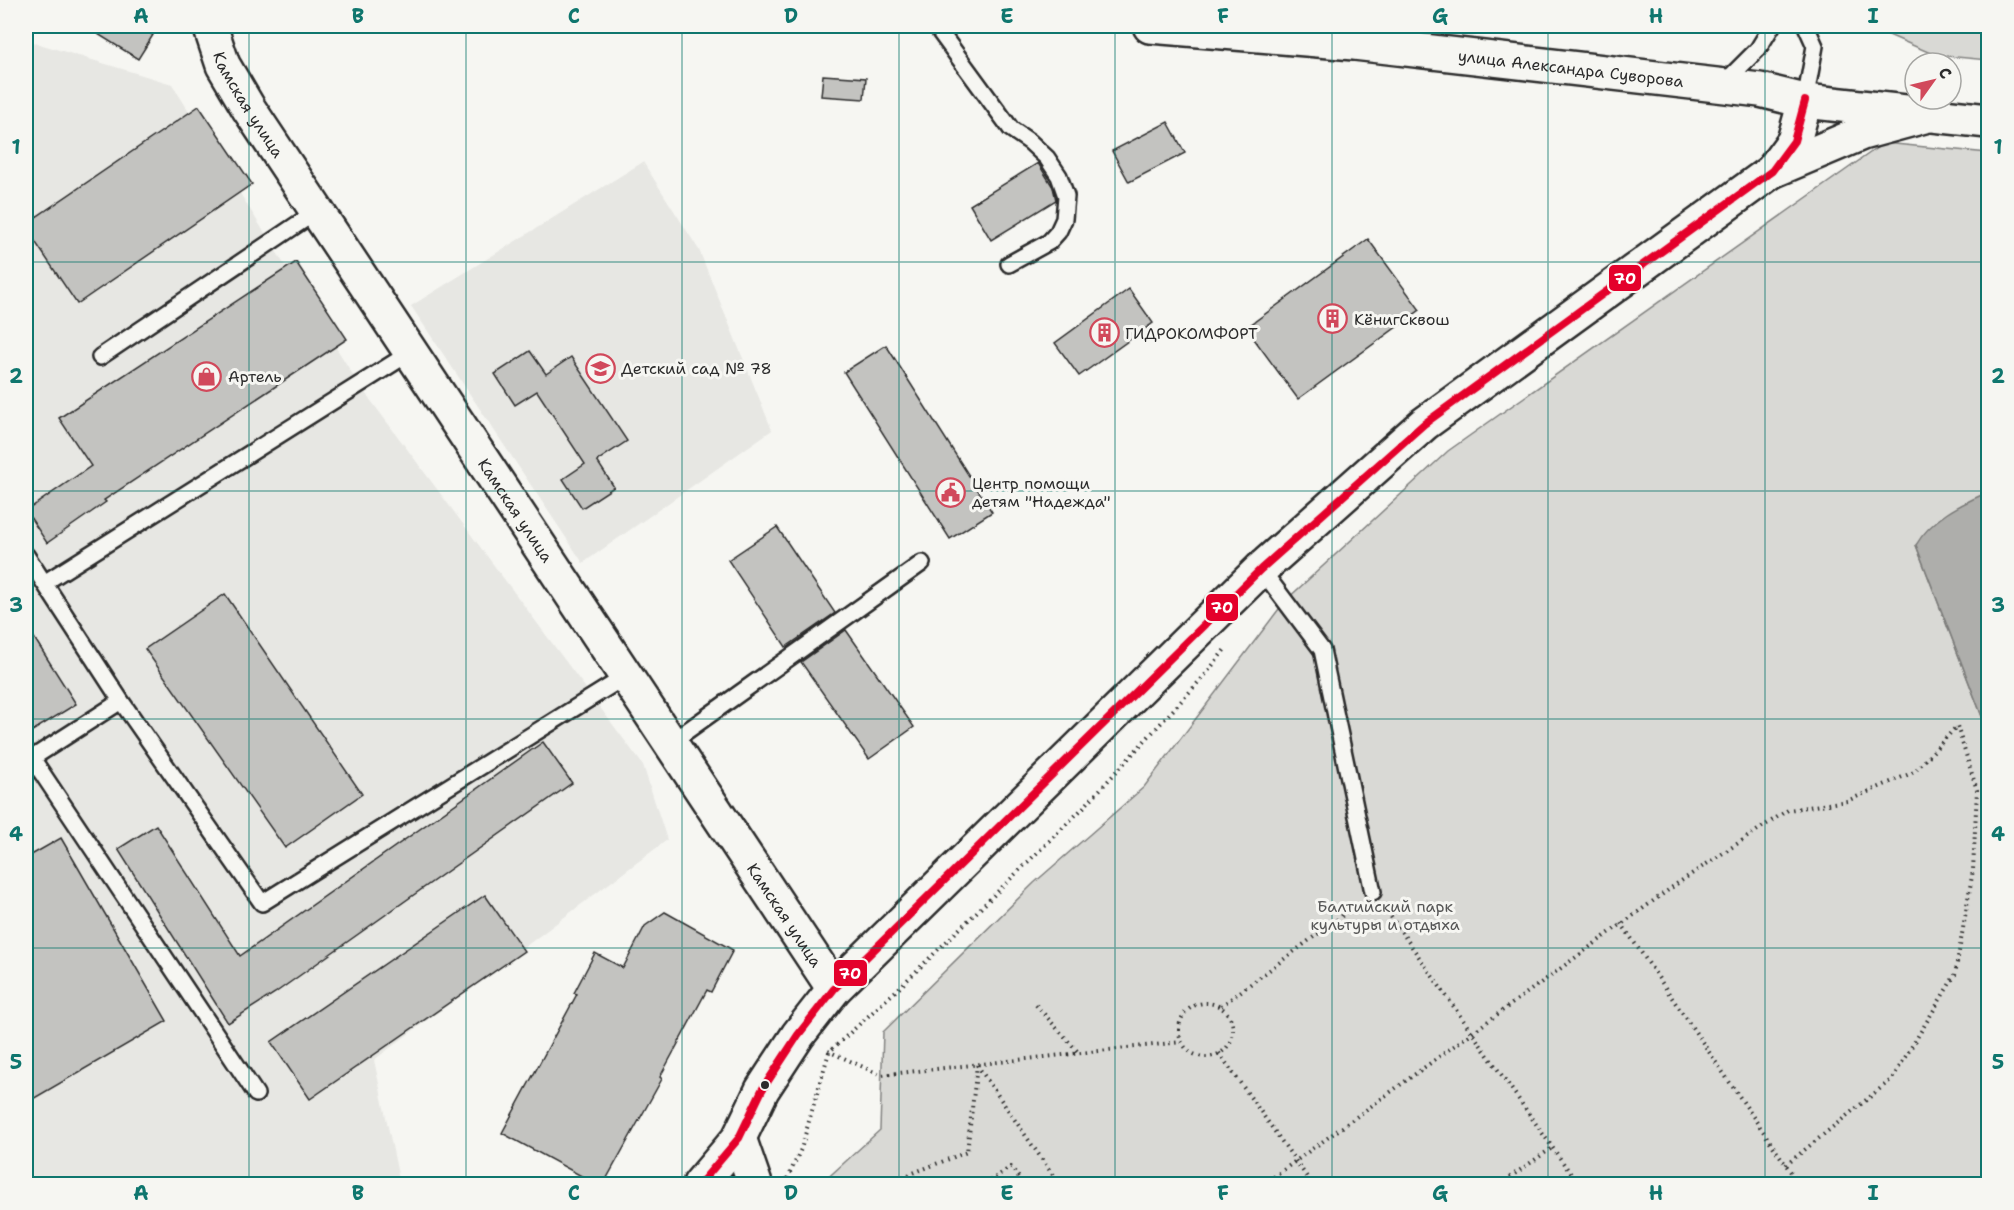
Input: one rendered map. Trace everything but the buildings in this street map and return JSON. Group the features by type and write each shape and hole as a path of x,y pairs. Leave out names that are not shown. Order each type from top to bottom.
{"main road":[{"name":"Камская улица","path":"210,26 223,65 249,109 834,989"},
{"name":"улица Александра Суворова","path":"1150,26 1362,35 1760,90 1805,100 1989,121"},
{"path":"1772,171 1794,141 1805,100"},
{"path":"700,1185 739,1138 762,1090 798,1035 834,989 1261,569 1424,424 1772,171 1862,133 1929,115"},
{"path":"739,1138 755,1185"}],"lane":[{"path":"941,26 940,32 1011,129 1047,158 1059,176 1066,196 1064,219 1058,232 1049,242 1009,264"},
{"path":"1721,86 1758,49 1772,26"},
{"path":"1805,100 1815,46 1806,26"},
{"path":"100,357 317,210"},
{"path":"44,583 411,352"},
{"path":"26,555 121,701 262,903 626,676"},
{"path":"670,742 922,563"},
{"path":"1261,569 1322,650 1373,892"},
{"path":"121,701 28,760 256,1094"}],"path":[{"path":"1264,1185 1621,923 1788,810 1847,801 1914,772 1957,726 1977,790 1973,870 1955,975 1892,1078 1786,1165"},
{"path":"1221,1006 1373,892 1578,1185"},
{"path":"1621,923 1799,1185"},
{"path":"1209,1002 1221,1006 1232,1020 1233,1035 1226,1050 1212,1057 1202,1057 1192,1053 1180,1042 1179,1022 1189,1007 1199,1003 1209,1002"},
{"path":"1036,1005 1079,1053"},
{"path":"798,1035 829,1052 881,1075 1180,1042"},
{"path":"1219,1053 1312,1185"},
{"path":"893,1185 900,1178 967,1152 977,1065"},
{"path":"977,1065 1059,1185"},
{"path":"1500,1185 1552,1148"},
{"path":"985,1185 1011,1167 1024,1185"}],"shaded area":[{"path":"26,40 172,84 360,386 643,765 667,840 374,1060 400,1184 26,1184"},
{"name":"Детский сад № 78","path":"643,162 699,250 772,430 583,563 411,306"},
{"path":"1986,493 1988,494 1988,732 1916,545 1938,520"}],"green space":[{"path":"1868,26 1988,26 1988,60 1963,58 1963,51 1926,51"},
{"name":"Балтийский парк культуры и отдыха","path":"1884,143 1988,153 1988,494 1986,493 1916,545 1988,732 1988,1184 821,1184 880,1130 883,1032 1034,883 1144,787 1285,601 1448,451"}],"transit line":[{"name":"70","path":"700,1184 739,1138 762,1090 798,1035 834,989 1261,569 1424,424 1772,171 1794,141 1805,101"}],"place":[{"name":"КёнигСквош","path":"1333,319"},
{"name":"ГИДРОКОМФОРТ","path":"1104,333"},
{"name":"Детский сад № 78","path":"600,368"},
{"name":"Артель","path":"207,376"},
{"name":"Центр помощи детям \"Надежда\"","path":"951,492"}]}
